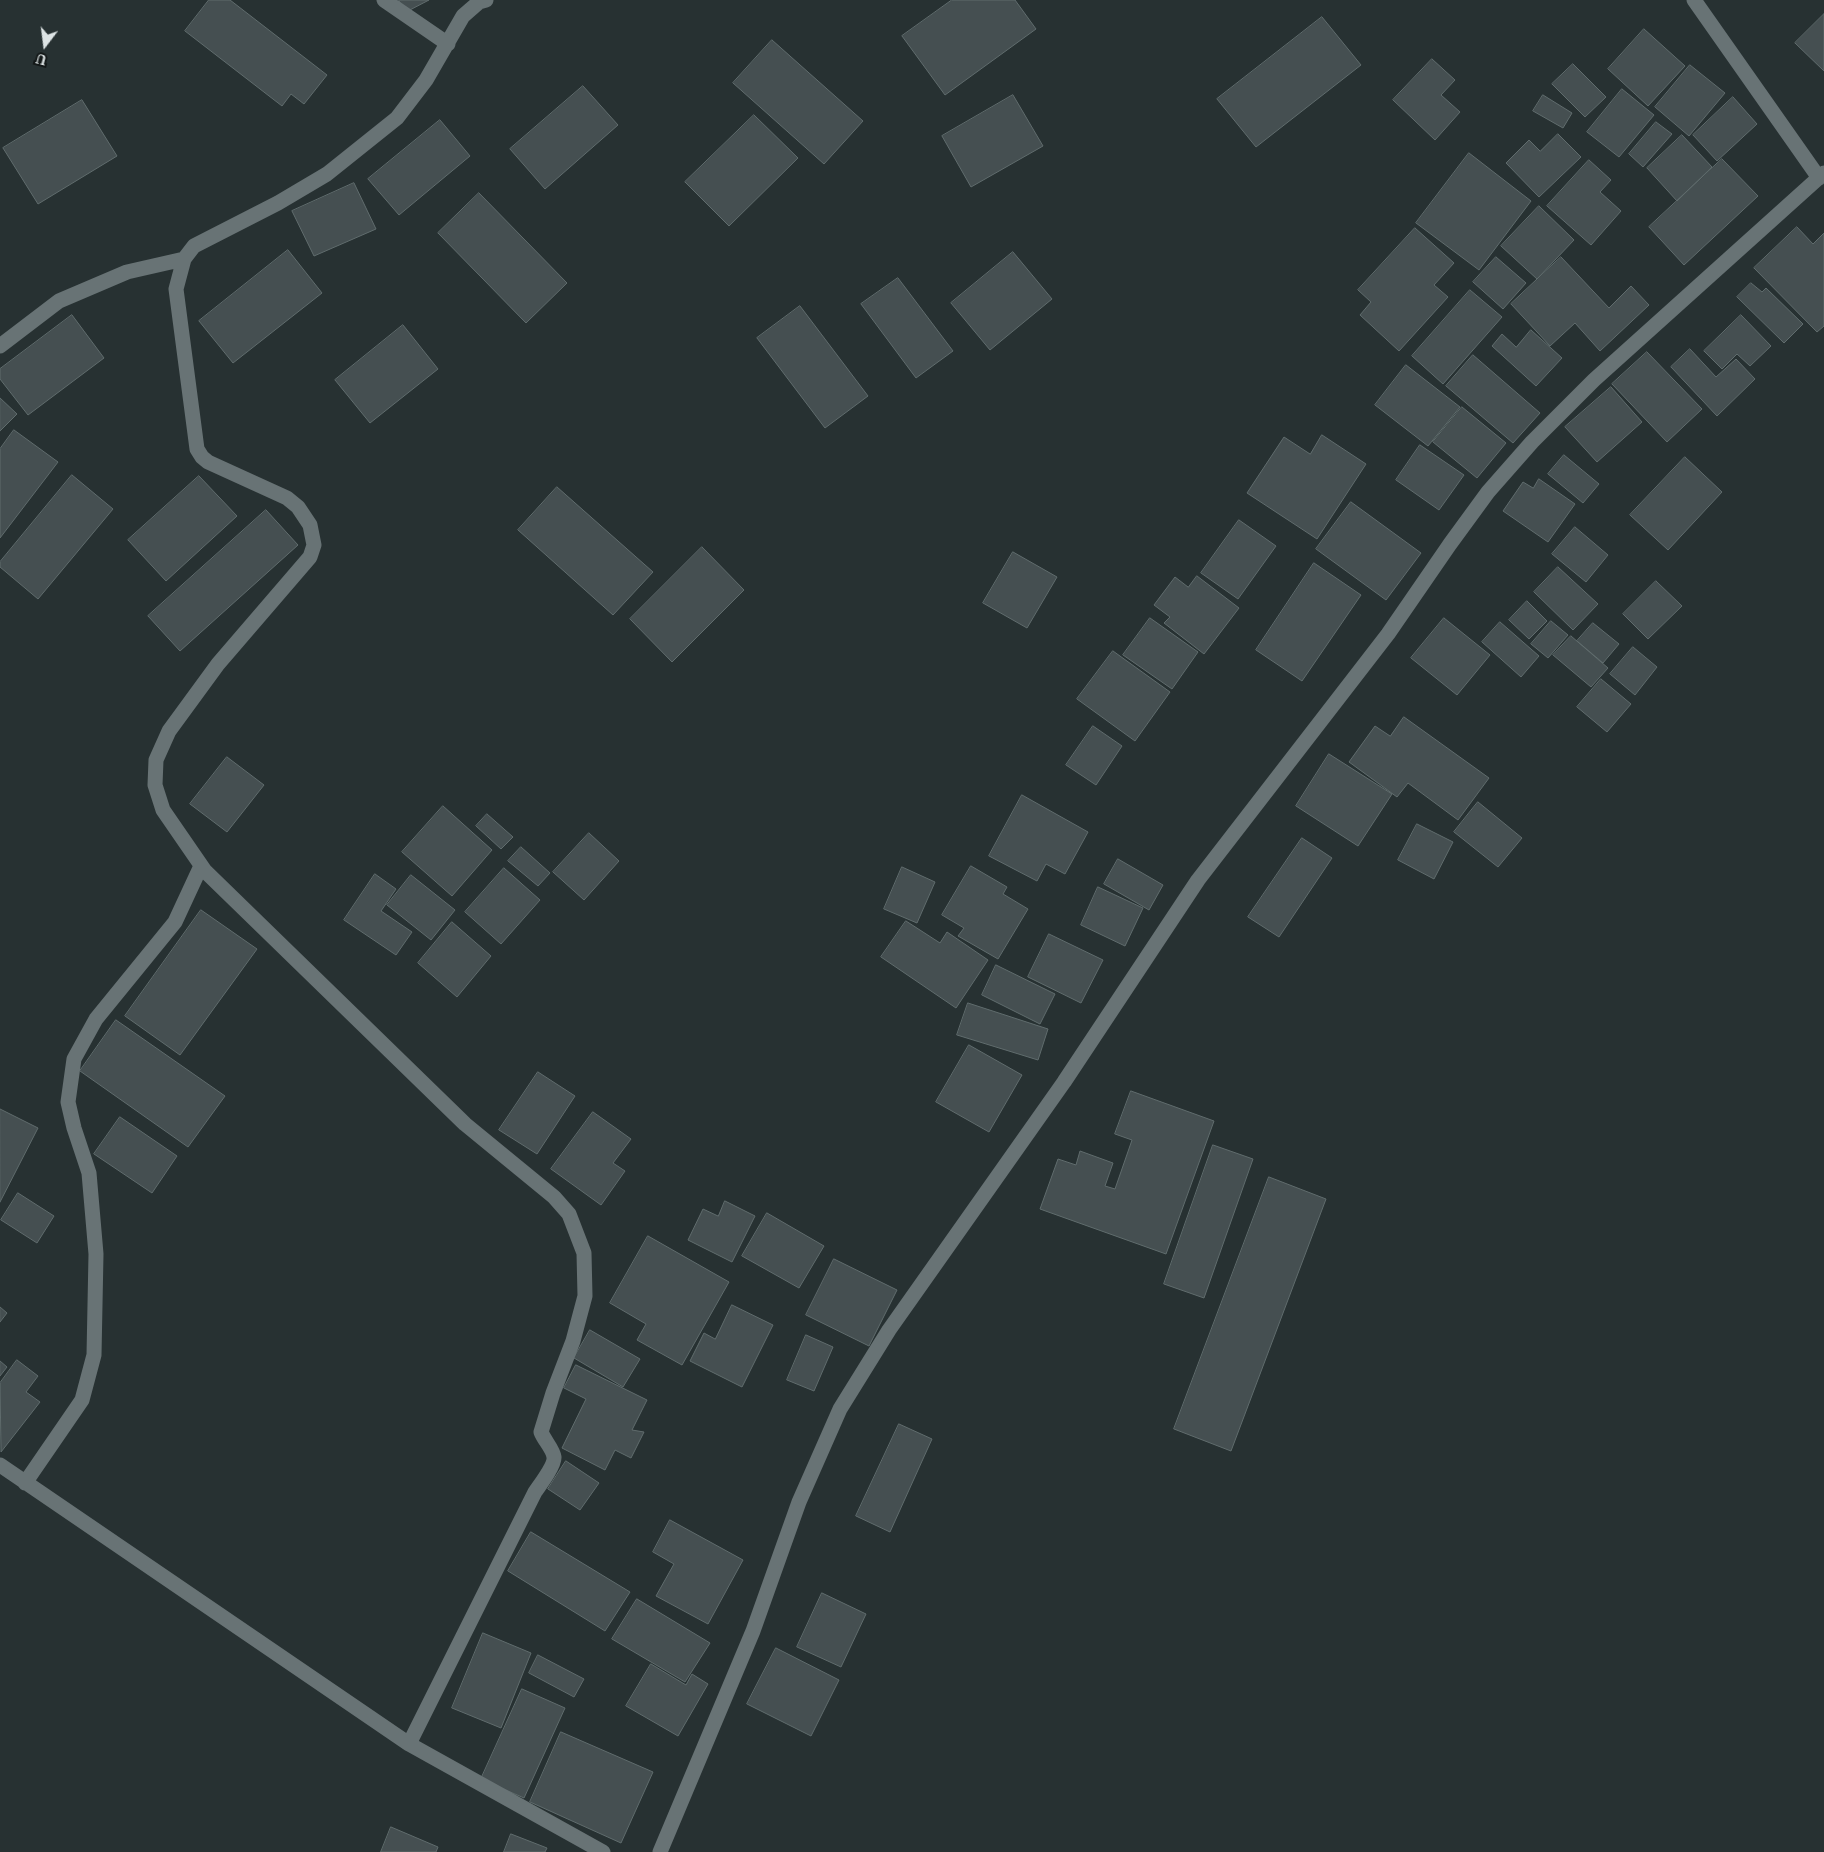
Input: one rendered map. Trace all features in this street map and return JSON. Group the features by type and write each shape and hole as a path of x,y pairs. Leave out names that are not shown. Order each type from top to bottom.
{"street":[{"path":"384,0 448,44"},
{"path":"409,1744 535,1492 554,1463 552,1451 541,1432 553,1393 573,1341 586,1296 584,1253 568,1214 554,1197 465,1124 345,1010 201,866 163,810 155,785 156,760 169,731 212,672 310,557 314,545 310,525 298,507 286,498 208,462 196,449 176,290 184,259 194,246 278,203 327,174 397,118 426,80 463,16 479,2 486,0"},
{"path":"660,1852 753,1631 799,1502 840,1409 889,1330 1064,1082 1198,880 1388,634 1450,544 1500,478 1532,442 1594,380 1821,176 1694,0"},
{"path":"0,346 59,301 127,272 184,259"},
{"path":"26,1483 82,1400 94,1355 95,1245 89,1173 74,1128 68,1102 74,1060 96,1019 175,922 201,866"},
{"path":"0,1465 409,1744 603,1852"}],"building":[{"path":"209,0 230,0 327,75 304,104 291,94 282,106 185,31"},
{"path":"399,0 429,0 406,12"},
{"path":"952,0 1015,0 1036,29 945,95 902,36"},
{"path":"1824,14 1824,71 1795,43"},
{"path":"1322,17 1361,65 1256,147 1217,99"},
{"path":"1644,29 1685,66 1648,106 1608,69"},
{"path":"772,40 863,121 824,164 733,83"},
{"path":"1432,59 1455,80 1441,95 1460,112 1435,140 1393,100"},
{"path":"1573,64 1606,97 1585,117 1552,84"},
{"path":"1690,65 1725,93 1689,136 1655,107"},
{"path":"583,86 618,125 545,189 510,149"},
{"path":"1622,89 1654,115 1619,157 1587,132"},
{"path":"1013,95 1043,146 971,187 942,136"},
{"path":"1543,95 1572,113 1563,128 1533,111"},
{"path":"1733,97 1757,124 1717,161 1693,135"},
{"path":"82,100 117,156 38,204 3,148"},
{"path":"754,115 798,158 729,226 685,182"},
{"path":"440,120 470,156 399,215 368,179"},
{"path":"1656,122 1672,134 1643,167 1629,154"},
{"path":"1558,134 1581,157 1539,197 1506,163 1529,140 1540,151"},
{"path":"1682,135 1712,167 1677,201 1647,168"},
{"path":"1469,153 1531,201 1479,270 1416,223"},
{"path":"1722,159 1758,196 1684,265 1649,227"},
{"path":"1589,160 1611,180 1600,192 1621,211 1591,245 1547,206"},
{"path":"354,183 376,229 314,256 292,211"},
{"path":"479,193 567,283 526,323 438,233"},
{"path":"1539,206 1574,240 1537,279 1501,246"},
{"path":"1797,227 1813,244 1824,233 1824,326 1817,332 1754,268"},
{"path":"1415,228 1454,263 1434,285 1448,297 1399,351 1360,315 1371,302 1358,290"},
{"path":"288,250 322,293 233,363 199,321"},
{"path":"1013,252 1052,299 990,350 951,303"},
{"path":"1496,257 1526,283 1503,309 1473,282"},
{"path":"1561,257 1609,308 1631,286 1649,305 1600,351 1575,323 1550,346 1511,304"},
{"path":"898,278 953,351 916,378 861,304"},
{"path":"1751,283 1762,292 1766,288 1803,324 1784,343 1737,297"},
{"path":"1470,290 1502,317 1443,384 1412,356"},
{"path":"800,306 868,396 825,428 757,338"},
{"path":"72,315 104,358 28,415 0,379 0,369"},
{"path":"1741,315 1771,346 1750,366 1737,354 1722,369 1704,351"},
{"path":"403,325 438,369 370,423 335,380"},
{"path":"1531,330 1562,358 1536,386 1492,346 1502,334 1516,347"},
{"path":"1690,349 1716,377 1736,359 1755,379 1717,416 1671,367"},
{"path":"1647,352 1702,409 1667,442 1612,384"},
{"path":"1473,355 1540,413 1513,443 1446,386"},
{"path":"1406,365 1460,407 1428,446 1375,405"},
{"path":"1611,387 1642,422 1597,462 1565,427"},
{"path":"0,398 17,414 0,431"},
{"path":"1462,407 1506,443 1477,478 1433,442"},
{"path":"14,430 58,462 0,538 0,449"},
{"path":"1322,435 1366,464 1317,539 1247,493 1284,437 1310,454"},
{"path":"1420,445 1464,475 1439,510 1396,480"},
{"path":"1564,455 1599,484 1583,503 1548,474"},
{"path":"1685,457 1722,492 1668,550 1630,515"},
{"path":"72,475 113,509 38,599 0,567 0,562"},
{"path":"199,476 237,516 166,581 128,540"},
{"path":"1539,479 1575,504 1548,542 1503,511 1523,482 1533,488"},
{"path":"557,487 653,572 613,615 518,530"},
{"path":"1351,502 1421,553 1386,600 1316,549"},
{"path":"266,510 298,545 180,651 148,616"},
{"path":"1239,520 1276,546 1238,599 1201,573"},
{"path":"1575,527 1608,555 1586,582 1552,554"},
{"path":"702,547 744,590 672,662 630,619"},
{"path":"1013,552 1057,577 1027,628 983,603"},
{"path":"1314,563 1361,595 1302,681 1256,650"},
{"path":"1558,567 1598,604 1573,630 1534,592"},
{"path":"1197,576 1239,608 1204,654 1164,623 1170,617 1154,605 1175,577 1188,587"},
{"path":"1656,581 1682,606 1648,639 1623,614"},
{"path":"1527,601 1547,621 1529,639 1509,620"},
{"path":"1150,618 1198,652 1172,689 1123,655"},
{"path":"1444,618 1490,655 1457,695 1411,658"},
{"path":"1551,621 1568,635 1548,658 1531,644"},
{"path":"1500,622 1539,656 1521,677 1482,642"},
{"path":"1593,623 1619,644 1603,663 1577,641"},
{"path":"1571,636 1608,668 1591,687 1553,655"},
{"path":"1633,647 1657,667 1635,695 1610,674"},
{"path":"1113,651 1170,692 1135,741 1077,699"},
{"path":"1601,679 1631,704 1607,732 1577,707"},
{"path":"1404,717 1489,778 1458,820 1408,783 1397,797 1349,762 1375,726 1390,736"},
{"path":"1093,726 1122,746 1096,785 1066,765"},
{"path":"1329,754 1392,794 1358,846 1296,806"},
{"path":"227,757 264,785 227,832 190,804"},
{"path":"1022,795 1088,832 1065,874 1046,864 1037,881 989,856"},
{"path":"1478,802 1522,838 1498,867 1454,832"},
{"path":"443,806 492,850 452,896 402,852"},
{"path":"487,814 513,837 501,849 476,826"},
{"path":"1417,824 1453,842 1434,879 1398,860"},
{"path":"589,833 619,861 584,900 553,872"},
{"path":"1302,838 1332,858 1279,937 1248,917"},
{"path":"521,847 550,873 538,886 508,861"},
{"path":"1118,859 1163,885 1149,910 1104,884"},
{"path":"971,866 1007,887 1003,894 1028,909 998,959 958,936 964,928 942,915"},
{"path":"902,867 935,882 917,923 884,909"},
{"path":"504,868 540,900 501,944 465,912"},
{"path":"375,874 396,889 381,911 412,932 396,955 344,920"},
{"path":"411,875 455,910 431,940 387,905"},
{"path":"1098,887 1143,908 1125,946 1081,925"},
{"path":"201,910 257,949 180,1055 125,1016"},
{"path":"906,921 940,943 947,932 988,960 956,1008 881,957"},
{"path":"452,922 491,956 457,997 418,963"},
{"path":"1049,934 1103,960 1081,1003 1028,977"},
{"path":"996,965 1055,994 1040,1024 982,995"},
{"path":"968,1003 1048,1029 1038,1060 957,1035"},
{"path":"116,1020 225,1096 188,1147 80,1071"},
{"path":"969,1045 1022,1075 989,1132 936,1102"},
{"path":"538,1072 575,1096 537,1154 499,1130"},
{"path":"1131,1091 1214,1121 1166,1254 1040,1209 1058,1159 1076,1165 1080,1151 1113,1163 1105,1186 1115,1189 1132,1140 1115,1134"},
{"path":"0,1109 38,1128 0,1202"},
{"path":"593,1112 631,1139 613,1163 625,1171 601,1205 551,1169"},
{"path":"120,1117 177,1156 152,1193 94,1154"},
{"path":"1213,1145 1253,1159 1204,1298 1164,1284"},
{"path":"1269,1177 1326,1199 1231,1451 1174,1429"},
{"path":"18,1193 54,1216 37,1243 1,1220"},
{"path":"725,1201 755,1216 732,1262 688,1240 703,1209 718,1216"},
{"path":"767,1213 824,1246 799,1288 742,1256"},
{"path":"648,1236 729,1282 682,1365 637,1340 646,1324 610,1303"},
{"path":"834,1259 897,1290 869,1346 806,1315"},
{"path":"732,1305 773,1325 742,1387 690,1361 704,1333 715,1339"},
{"path":"0,1307 7,1313 0,1322"},
{"path":"590,1330 640,1359 623,1387 574,1358"},
{"path":"806,1335 833,1347 814,1391 787,1380"},
{"path":"17,1360 38,1376 26,1392 40,1402 1,1452 0,1383"},
{"path":"0,1361 7,1367 0,1376"},
{"path":"576,1365 647,1400 632,1430 644,1432 631,1458 615,1450 605,1470 562,1448 586,1399 564,1388"},
{"path":"899,1424 932,1439 890,1532 856,1516"},
{"path":"566,1461 599,1483 580,1510 548,1489"},
{"path":"670,1520 743,1560 708,1624 656,1596 674,1564 653,1552"},
{"path":"531,1532 630,1592 605,1631 508,1571"},
{"path":"822,1593 866,1614 841,1667 797,1647"},
{"path":"637,1599 710,1643 685,1682 612,1639"},
{"path":"483,1633 531,1653 501,1728 452,1708"},
{"path":"776,1648 839,1680 811,1736 747,1704"},
{"path":"538,1655 584,1679 574,1697 529,1673"},
{"path":"651,1664 686,1685 692,1674 708,1684 678,1736 626,1706"},
{"path":"522,1689 565,1708 524,1798 481,1779"},
{"path":"561,1732 653,1772 621,1843 530,1802"},
{"path":"391,1827 438,1847 436,1852 381,1852"},
{"path":"511,1834 547,1848 545,1852 504,1852"}]}
